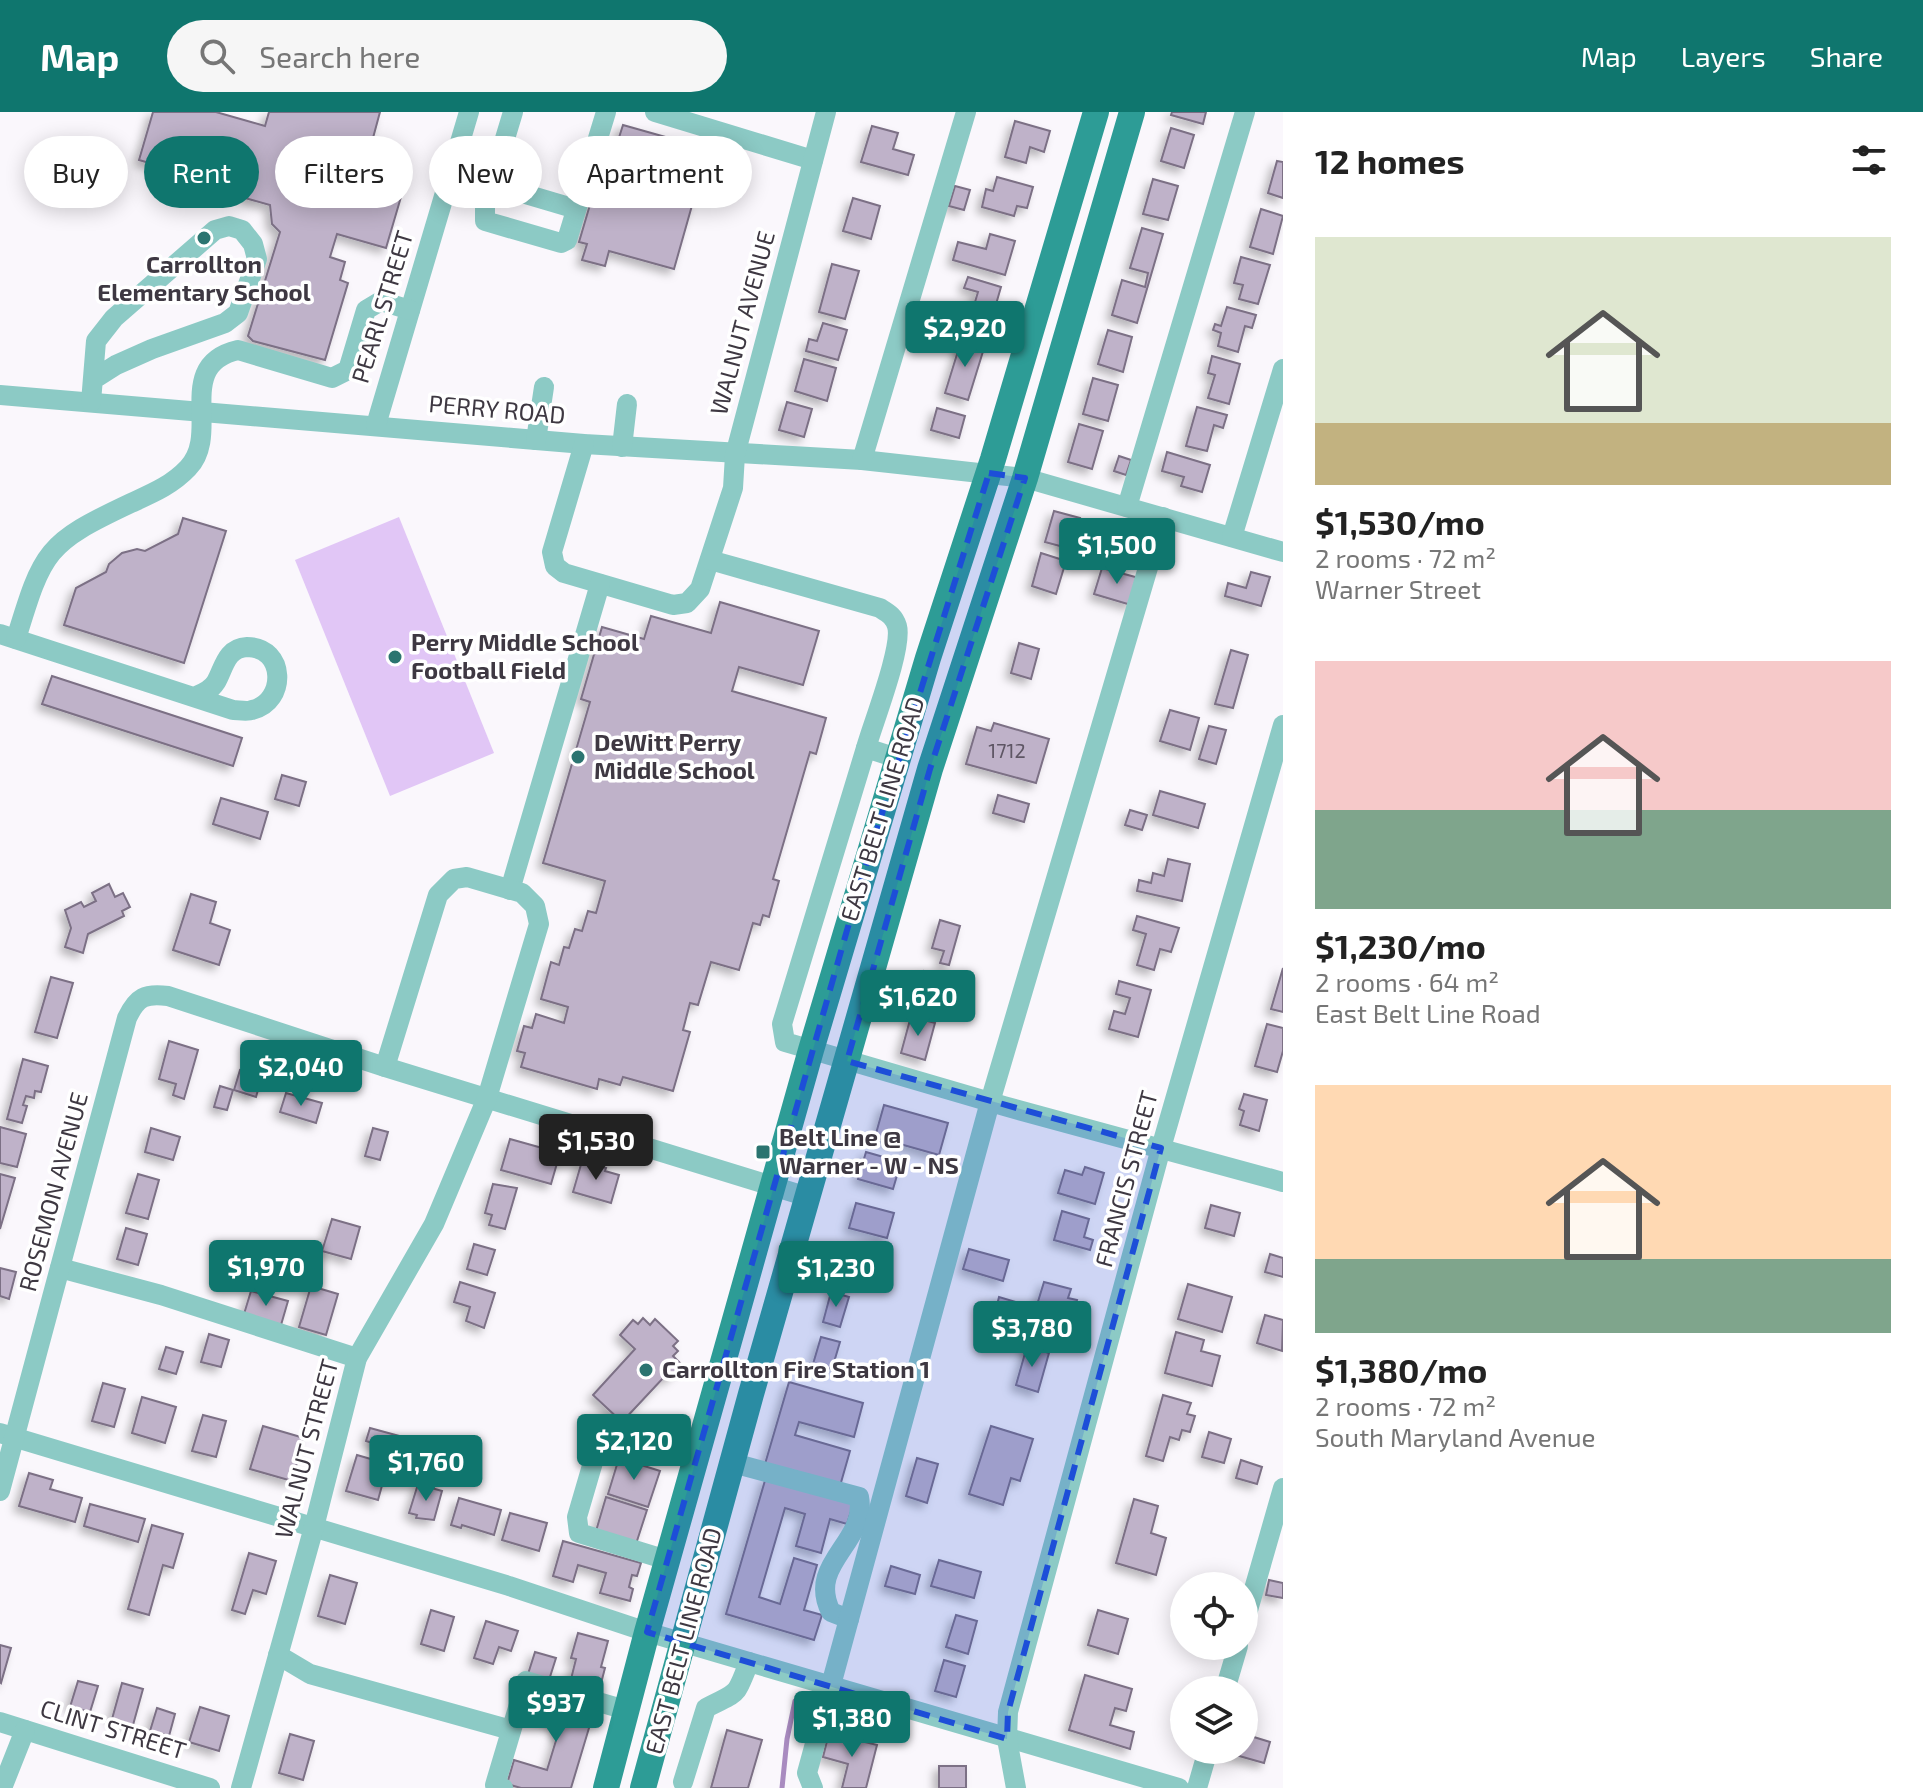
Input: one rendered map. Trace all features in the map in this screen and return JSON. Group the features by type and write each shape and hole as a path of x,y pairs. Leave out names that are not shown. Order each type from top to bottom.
{"main road":[{"name":"EAST BELT LINE ROAD","path":"606,1788 811,1050 897,758 989,473 1096,112"},
{"name":"EAST BELT LINE ROAD","path":"643,1788 930,769 1025,478 1132,112"}],"street":[{"name":"PEARL STREET","path":"462,136 469,112"},
{"path":"506,136 513,112"},
{"path":"485,208 485,221 561,243 567,240 606,112"},
{"path":"655,112 813,160"},
{"name":"WALNUT AVENUE","path":"600,584 673,605 687,603 700,589 733,488 735,455 826,112"},
{"path":"862,460 966,112"},
{"path":"1127,507 1245,112"},
{"path":"542,199 576,209"},
{"name":"PEARL STREET","path":"376,425 440,208"},
{"path":"91,402 96,341 114,318 215,230 229,226 242,230 253,244 257,259 238,313 225,323 152,349 94,379"},
{"path":"196,696 8,637 33,582 60,541 82,526 174,482 193,463 201,439 201,385 208,367 223,353 238,350 332,378 348,370 366,310 381,301 410,310"},
{"path":"1232,537 1283,369"},
{"path":"536,440 544,387"},
{"name":"PERRY ROAD","path":"0,395 622,447 862,460 989,473 1025,478 1283,552"},
{"path":"622,447 627,404"},
{"path":"584,444 552,552 555,566 564,573 600,584 510,890 467,877 454,879 438,895 385,1067 808,1197"},
{"path":"813,1788 807,1773 990,1102 1163,517"},
{"path":"710,560 880,608 892,616 898,628 898,646 782,1024 785,1042 1283,1182"},
{"name":"FRANCIS STREET","path":"1016,1788 1007,1739 1008,1712 1161,1148 1283,725"},
{"path":"866,748 897,758"},
{"name":"WALNUT STREET","path":"241,1788 314,1527 357,1358 434,1224 487,1098 539,924 535,906 522,893 510,890"},
{"name":"ROSEMON AVENUE","path":"0,1491 7,1435 60,1268 127,1018 136,1000 149,993 168,996 385,1067"},
{"path":"60,1268 161,1295 357,1358"},
{"path":"7,1435 509,1586 647,1632 1179,1788"},
{"path":"596,1452 577,1517 579,1533 667,1560"},
{"path":"733,1463 859,1497 861,1507 854,1530 831,1564 824,1587 825,1600 831,1612 849,1619"},
{"path":"1258,1575 1283,1488"},
{"path":"278,1655 310,1674 511,1730"},
{"path":"683,1782 706,1708 729,1698 739,1689 749,1662"},
{"path":"503,1788 495,1785 526,1681 626,1710"},
{"name":"CLINT STREET","path":"0,1722 210,1788"},
{"path":"2,1788 25,1730"},
{"path":"1197,1788 1204,1764"}],"highlighted area":[{"path":"989,473 1025,478 930,769 847,1061 1161,1148 1008,1712 1007,1739 647,1632 863,874"}],"shaded area":[{"name":"Perry Middle School Football Field","path":"399,517 494,753 390,796 295,560"}],"building":[{"path":"153,112 216,112 265,126 269,112 380,112 374,136 275,136 275,208 398,208 386,248 337,234 330,257 345,262 340,280 348,283 325,360 253,341 248,336 280,232 272,224 270,205 259,202 259,136 146,136"},
{"path":"1172,112 1206,112 1203,124 1171,115"},
{"path":"1015,121 1050,131 1044,152 1030,147 1026,163 1005,157"},
{"path":"623,125 662,136 619,136"},
{"path":"872,126 898,133 893,149 914,155 908,175 861,162"},
{"path":"1171,128 1194,135 1184,168 1161,161"},
{"path":"144,143 144,161 139,160"},
{"path":"1277,161 1283,162 1283,198 1268,193"},
{"path":"997,177 1033,187 1027,208 1017,206 1014,216 982,207 986,189 993,191"},
{"path":"1153,179 1178,186 1168,220 1143,214"},
{"path":"955,186 970,190 964,210 949,206"},
{"path":"853,198 880,206 871,239 843,231"},
{"path":"589,208 691,208 674,269 609,251 605,266 582,260 587,244 579,242"},
{"path":"1261,209 1283,216 1273,254 1250,247"},
{"path":"1142,228 1163,234 1137,323 1112,315 1122,280 1145,287 1148,273 1130,268"},
{"path":"990,234 1015,241 1005,275 953,260 958,242 986,249"},
{"path":"1241,257 1270,265 1258,304 1239,299 1243,285 1234,283"},
{"path":"832,264 859,271 845,319 819,312"},
{"path":"968,277 1001,287 992,318 972,312 978,292 964,288"},
{"path":"1227,307 1256,315 1252,328 1245,326 1238,352 1218,346 1221,333 1213,330 1215,324 1221,326"},
{"path":"823,323 847,330 838,360 806,351 809,339 817,341"},
{"path":"1108,330 1132,337 1123,372 1098,364"},
{"path":"962,338 985,345 968,400 945,393"},
{"path":"1212,356 1240,364 1229,404 1208,398 1215,375 1208,373"},
{"path":"804,359 836,368 827,401 795,391"},
{"path":"1093,378 1118,385 1108,421 1083,414"},
{"path":"787,402 812,409 804,437 779,430"},
{"path":"1197,407 1227,415 1223,428 1214,425 1207,451 1186,446"},
{"path":"937,408 965,416 959,438 931,430"},
{"path":"1079,424 1103,431 1092,469 1068,462"},
{"path":"1167,452 1210,465 1202,492 1181,486 1184,477 1162,471"},
{"path":"1119,456 1131,460 1126,475 1114,471"},
{"path":"1054,511 1080,518 1071,549 1045,542"},
{"path":"183,518 226,531 184,663 64,625 76,588 106,572 109,564 122,553 137,549 145,551 178,534"},
{"path":"1041,553 1066,561 1056,594 1032,586"},
{"path":"1102,568 1139,578 1131,605 1094,594"},
{"path":"1251,572 1270,577 1261,606 1225,596 1228,583 1246,588"},
{"path":"720,602 819,631 803,685 739,667 732,691 826,718 816,754 810,752 773,879 779,881 769,917 763,915 760,925 753,923 739,970 711,962 698,1005 690,1003 683,1030 690,1032 673,1091 623,1077 620,1085 599,1079 597,1089 521,1067 525,1053 517,1051 524,1026 532,1028 536,1014 564,1023 568,1007 541,999 551,962 559,965 564,947 569,948 575,929 582,931 588,911 596,913 605,881 543,863 590,702 581,699 602,627 644,639 651,616 711,633"},
{"path":"1019,643 1039,649 1031,679 1011,673"},
{"path":"1231,650 1248,655 1233,708 1215,704"},
{"path":"52,676 242,738 233,766 42,704"},
{"path":"1170,710 1199,718 1190,750 1160,741"},
{"path":"994,723 1049,739 1036,783 966,764 977,727 991,731"},
{"path":"1209,726 1226,730 1216,764 1199,759"},
{"path":"282,775 306,782 299,806 275,799"},
{"path":"1160,791 1205,804 1198,828 1153,815"},
{"path":"998,795 1029,804 1024,822 993,813"},
{"path":"221,798 268,812 260,839 213,824"},
{"path":"1130,810 1147,815 1142,830 1125,825"},
{"path":"1168,859 1190,864 1182,901 1137,891 1139,880 1151,883 1153,873 1164,876"},
{"path":"109,884 115,897 123,893 130,907 122,911 124,916 88,934 83,953 65,947 71,928 65,910 81,902 84,907 96,901 92,893"},
{"path":"191,894 216,902 210,923 230,930 219,965 173,950"},
{"path":"1137,916 1179,928 1171,952 1160,949 1154,970 1137,965 1146,934 1133,930"},
{"path":"940,920 960,926 949,965 940,963 944,951 932,948"},
{"path":"1283,968 1283,1012 1271,1009"},
{"path":"924,971 948,978 939,1010 915,1003"},
{"path":"51,977 73,983 57,1038 35,1032"},
{"path":"1119,981 1151,990 1138,1037 1109,1029 1114,1011 1125,1014 1130,998 1116,994"},
{"path":"911,1016 935,1023 925,1060 901,1053"},
{"path":"1267,1024 1283,1028 1283,1051 1277,1072 1255,1066"},
{"path":"169,1041 198,1050 184,1099 173,1095 176,1084 159,1079"},
{"path":"23,1059 48,1066 41,1092 35,1091 34,1098 26,1096 23,1105 27,1106 22,1123 7,1119"},
{"path":"240,1070 262,1076 256,1097 234,1090"},
{"path":"220,1086 233,1090 227,1110 214,1107"},
{"path":"286,1093 322,1103 316,1123 280,1112"},
{"path":"1244,1094 1267,1100 1259,1131 1240,1125 1244,1111 1239,1109"},
{"path":"884,1105 948,1123 939,1155 875,1137"},
{"path":"0,1127 26,1134 17,1167 0,1163"},
{"path":"151,1128 180,1137 173,1160 145,1152"},
{"path":"373,1128 388,1132 380,1160 365,1156"},
{"path":"510,1139 560,1153 551,1184 501,1170"},
{"path":"866,1152 901,1162 893,1189 858,1179"},
{"path":"582,1161 619,1175 611,1203 573,1192"},
{"path":"1085,1167 1104,1173 1095,1204 1058,1193 1065,1170 1082,1175"},
{"path":"0,1174 15,1178 0,1229"},
{"path":"138,1174 159,1180 148,1219 126,1213"},
{"path":"493,1184 517,1188 505,1229 489,1225 492,1215 485,1213"},
{"path":"856,1203 894,1213 887,1238 849,1228"},
{"path":"1211,1205 1240,1213 1234,1236 1205,1228"},
{"path":"1062,1211 1089,1219 1084,1237 1093,1240 1090,1250 1054,1240"},
{"path":"332,1219 360,1227 351,1259 322,1251"},
{"path":"126,1228 147,1234 138,1265 117,1259"},
{"path":"474,1244 495,1250 487,1275 467,1269"},
{"path":"845,1249 865,1254 857,1282 837,1276"},
{"path":"969,1249 1009,1260 1003,1281 963,1269"},
{"path":"1270,1254 1283,1258 1283,1277 1265,1272"},
{"path":"0,1268 16,1272 9,1299 0,1296"},
{"path":"460,1282 495,1293 484,1328 466,1321 470,1307 454,1302"},
{"path":"1044,1282 1071,1289 1068,1298 1077,1300 1066,1338 994,1317 999,1297 1036,1308"},
{"path":"1188,1284 1232,1297 1222,1332 1178,1319"},
{"path":"311,1286 338,1294 326,1335 299,1327"},
{"path":"251,1291 288,1301 281,1325 244,1314"},
{"path":"831,1292 849,1297 840,1327 823,1322"},
{"path":"1265,1315 1283,1320 1282,1351 1257,1343"},
{"name":"Carrollton Fire Station 1","path":"643,1318 650,1325 655,1319 678,1341 673,1346 678,1351 673,1356 682,1365 668,1379 665,1376 622,1422 593,1395 635,1349 620,1335 633,1320 638,1324"},
{"path":"1176,1332 1204,1340 1201,1351 1220,1356 1212,1386 1165,1373"},
{"path":"209,1334 229,1340 221,1367 201,1362"},
{"path":"821,1337 840,1342 832,1369 813,1364"},
{"path":"1027,1346 1049,1353 1038,1392 1016,1385"},
{"path":"166,1347 183,1352 176,1374 159,1369"},
{"path":"789,1382 863,1403 854,1437 799,1422 795,1435 850,1451 840,1486 765,1464"},
{"path":"103,1383 125,1389 114,1427 92,1421"},
{"path":"1163,1395 1191,1403 1187,1414 1195,1416 1190,1432 1182,1430 1179,1440 1170,1437 1163,1461 1146,1456"},
{"path":"142,1397 176,1407 165,1443 132,1433"},
{"path":"203,1415 226,1421 216,1457 192,1451"},
{"path":"263,1426 304,1438 292,1481 250,1469"},
{"path":"991,1426 1033,1439 1020,1481 1011,1478 1003,1505 969,1494"},
{"path":"370,1428 403,1437 399,1451 366,1441"},
{"path":"1209,1432 1231,1439 1224,1463 1202,1457"},
{"path":"357,1455 388,1464 378,1500 346,1491"},
{"path":"619,1458 660,1471 648,1507 608,1494"},
{"path":"917,1458 938,1464 927,1503 906,1496"},
{"path":"1241,1460 1262,1467 1257,1484 1236,1478"},
{"path":"29,1473 53,1480 50,1489 82,1498 75,1522 19,1506"},
{"path":"766,1477 854,1502 847,1524 830,1519 821,1553 796,1546 805,1514 785,1508 759,1597 780,1604 794,1558 817,1565 804,1610 822,1615 814,1640 726,1614"},
{"path":"418,1484 442,1491 434,1520 416,1518 417,1515 409,1513"},
{"path":"606,1497 647,1510 636,1544 596,1531"},
{"path":"459,1498 501,1510 494,1535 462,1525 461,1528 451,1525"},
{"path":"1134,1499 1158,1506 1151,1533 1166,1538 1156,1575 1116,1563"},
{"path":"90,1504 145,1519 138,1542 84,1526"},
{"path":"510,1513 547,1523 539,1551 502,1540"},
{"path":"152,1525 183,1534 173,1568 163,1565 149,1615 128,1609"},
{"path":"563,1541 641,1563 637,1576 632,1575 630,1601 600,1593 606,1573 578,1565 573,1582 553,1576"},
{"path":"249,1553 276,1561 266,1594 253,1590 245,1614 232,1610"},
{"path":"939,1560 981,1572 974,1598 931,1586"},
{"path":"891,1566 920,1575 915,1594 885,1586"},
{"path":"330,1575 357,1583 345,1624 318,1616"},
{"path":"1269,1580 1283,1583 1283,1598 1266,1595"},
{"path":"431,1610 454,1617 444,1651 421,1644"},
{"path":"1098,1610 1128,1619 1118,1654 1088,1645"},
{"path":"956,1615 977,1621 968,1654 946,1647"},
{"path":"486,1621 518,1631 511,1651 499,1647 493,1664 474,1658"},
{"path":"578,1633 608,1641 599,1691 570,1683 576,1659 571,1658"},
{"path":"0,1645 11,1648 1,1683 0,1682"},
{"path":"535,1652 556,1658 549,1680 528,1674"},
{"path":"944,1660 965,1666 956,1697 935,1691"},
{"path":"1085,1675 1132,1689 1126,1711 1115,1708 1110,1725 1134,1732 1130,1749 1069,1730"},
{"path":"78,1681 98,1686 90,1712 70,1707"},
{"path":"122,1683 143,1689 133,1725 112,1719"},
{"path":"536,1690 595,1708 571,1788 521,1788 507,1784 514,1760 547,1770 561,1724 529,1714"},
{"path":"200,1707 229,1716 219,1751 189,1742"},
{"path":"157,1708 175,1714 169,1736 150,1731"},
{"path":"727,1730 762,1740 748,1788 711,1788"},
{"path":"829,1733 877,1745 866,1788 842,1788 848,1764 823,1757"},
{"path":"290,1734 314,1741 303,1780 279,1773"},
{"path":"1258,1738 1270,1742 1264,1763 1258,1761"},
{"path":"939,1766 966,1766 966,1788 939,1788"}],"waterway":[{"path":"782,1788 795,1701"}],"place":[{"name":"Carrollton Elementary School","path":"204,238"},
{"name":"Perry Middle School Football Field","path":"395,657"},
{"name":"DeWitt Perry Middle School","path":"578,757"},
{"name":"Belt Line @ Warner - W - NS","path":"763,1152"},
{"name":"Carrollton Fire Station 1","path":"646,1370"}]}
